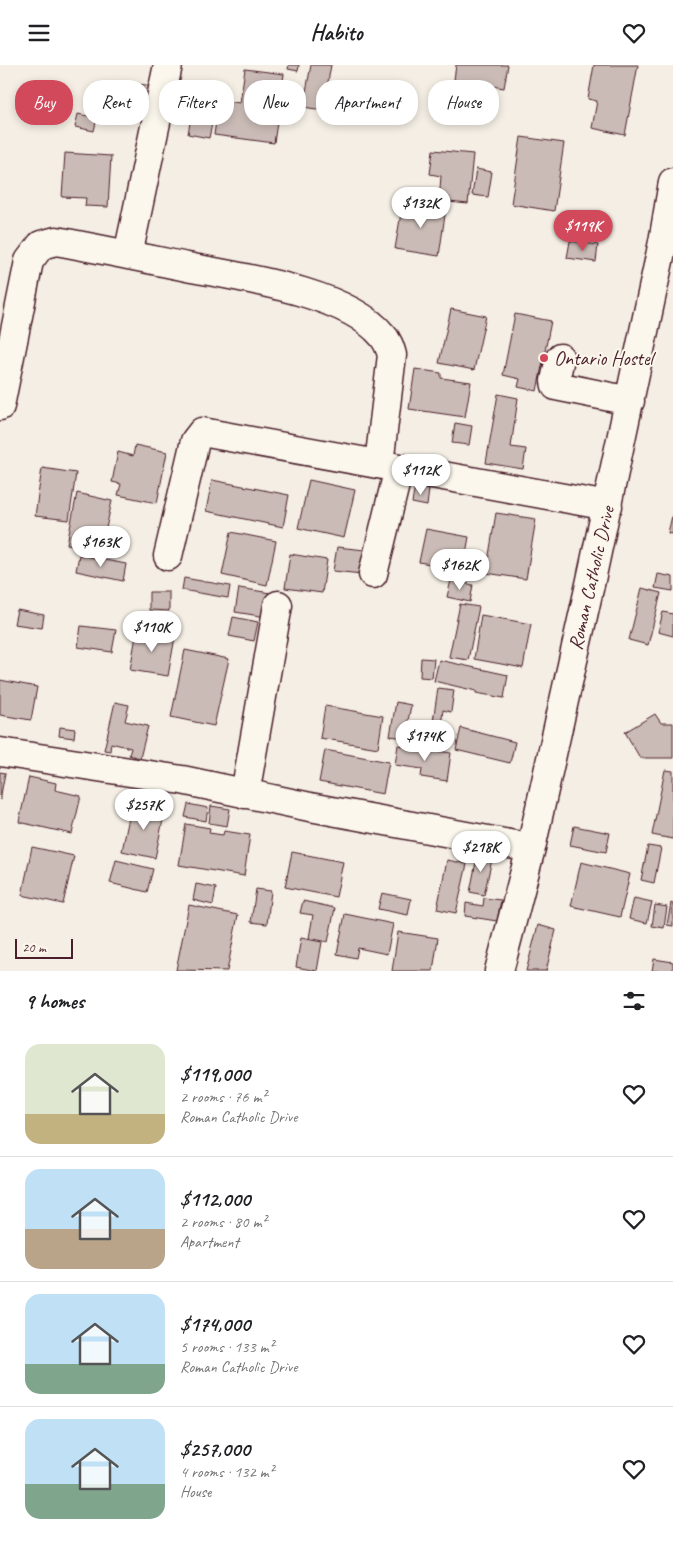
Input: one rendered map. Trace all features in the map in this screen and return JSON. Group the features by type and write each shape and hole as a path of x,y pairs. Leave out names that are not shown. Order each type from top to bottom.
{"street":[{"path":"128,255 168,65"},
{"name":"Roman Catholic Drive","path":"499,971 531,848 608,506 663,242 673,182"},
{"path":"0,405 29,261 41,245 56,241 263,282 308,294 346,309 374,327 389,345 392,355 389,466 374,574"},
{"path":"560,358 555,381 556,386 630,401"},
{"path":"168,557 195,441 202,432 608,506"},
{"path":"245,793 278,605"},
{"path":"0,752 182,780 310,807 531,848"}],"building":[{"path":"289,65 299,65 298,71 288,69"},
{"path":"311,65 331,65 328,80 316,80 316,109 306,107 306,91"},
{"path":"456,65 508,65 504,88 499,87 499,80 454,80"},
{"path":"594,65 638,65 625,135 592,128 597,101 588,99"},
{"path":"245,69 284,74 283,80 244,80 244,125 277,125 274,143 214,135 215,125 234,125 234,102 240,103"},
{"path":"149,85 154,86 149,120"},
{"path":"78,114 83,115 83,125 95,125 94,131 75,127"},
{"path":"190,125 212,125 209,138 188,134"},
{"path":"521,137 564,143 554,211 511,204"},
{"path":"433,150 473,154 468,204 439,201 441,176 430,174"},
{"path":"65,153 111,156 108,207 85,206 86,198 62,197"},
{"path":"476,169 492,172 488,197 472,195"},
{"path":"403,201 446,208 439,256 395,249"},
{"path":"570,241 598,245 596,262 567,258"},
{"path":"451,309 486,316 474,370 439,363"},
{"path":"515,314 551,321 537,391 518,387 520,379 503,375"},
{"path":"415,369 441,373 441,378 471,382 465,417 409,409"},
{"path":"498,394 518,398 511,447 526,449 523,469 486,463"},
{"path":"455,423 472,426 469,445 452,443"},
{"path":"135,445 167,452 157,503 118,495 121,484 112,482 118,452 133,456"},
{"path":"42,468 76,473 69,520 35,516"},
{"path":"212,480 289,495 283,527 206,511"},
{"path":"309,480 355,490 344,538 298,528"},
{"path":"415,486 429,489 427,506 412,503"},
{"path":"77,493 112,501 101,551 67,544"},
{"path":"496,513 536,519 526,579 486,573"},
{"path":"673,516 673,534 668,533"},
{"path":"426,529 469,537 463,570 419,562"},
{"path":"231,532 276,541 267,585 222,575"},
{"path":"337,547 365,550 362,574 333,571"},
{"path":"290,554 327,560 322,593 285,588"},
{"path":"79,555 126,564 123,581 76,571"},
{"path":"658,574 673,577 673,591 655,588"},
{"path":"184,578 230,586 228,598 182,590"},
{"path":"451,580 473,585 470,602 447,597"},
{"path":"239,588 277,594 273,618 235,612"},
{"path":"642,588 661,593 648,645 629,640"},
{"path":"149,592 169,592 169,611 149,610"},
{"path":"460,604 479,607 468,660 449,657"},
{"path":"17,610 44,615 42,628 14,624"},
{"path":"663,612 673,614 673,636 658,632"},
{"path":"481,615 531,624 523,668 474,659"},
{"path":"233,617 258,622 254,641 229,636"},
{"path":"81,626 116,630 112,652 78,647"},
{"path":"137,630 175,637 168,676 130,670"},
{"path":"185,650 229,659 214,726 171,717"},
{"path":"421,658 434,659 432,678 420,677"},
{"path":"439,660 508,675 504,698 476,693 476,691 434,681"},
{"path":"0,680 37,687 31,720 0,715"},
{"path":"438,688 454,690 451,712 443,710 441,726 448,727 446,744 430,742"},
{"path":"115,702 129,705 125,721 148,726 140,758 129,755 131,748 111,743 110,751 104,750"},
{"path":"396,702 411,705 405,738 390,736"},
{"path":"325,706 383,716 378,748 320,738"},
{"path":"655,714 661,723 673,723 673,758 640,758 625,732"},
{"path":"60,727 75,729 74,738 59,736"},
{"path":"415,728 428,729 429,744 413,743"},
{"path":"461,728 515,742 510,763 456,750"},
{"path":"398,745 451,753 447,781 421,777 422,769 395,765"},
{"path":"325,750 389,762 383,794 319,782"},
{"path":"665,770 673,771 673,839 652,835"},
{"path":"0,772 5,773 0,800"},
{"path":"29,777 56,783 55,790 81,796 72,834 19,822"},
{"path":"132,803 165,810 155,858 122,851"},
{"path":"188,804 208,808 206,821 185,817"},
{"path":"211,806 230,809 227,826 209,823"},
{"path":"186,824 210,828 209,833 223,835 224,831 250,835 244,876 179,865"},
{"path":"574,826 610,833 606,852 570,845"},
{"path":"648,846 661,848 654,883 641,880"},
{"path":"32,847 74,856 63,904 22,895"},
{"path":"292,852 343,862 336,897 285,887"},
{"path":"478,852 493,855 484,895 470,892"},
{"path":"116,860 153,869 147,892 110,883"},
{"path":"447,860 467,864 456,913 437,909"},
{"path":"581,862 630,874 620,917 571,906"},
{"path":"196,884 216,888 213,905 193,900"},
{"path":"256,889 271,891 267,924 251,922"},
{"path":"382,893 411,899 408,915 378,909"},
{"path":"484,898 501,900 497,921 465,916 466,903 483,906"},
{"path":"634,898 652,902 647,923 629,919"},
{"path":"303,901 335,908 328,942 309,938 313,915 300,913"},
{"path":"671,903 673,904 673,926 667,925"},
{"path":"189,905 238,915 227,971 176,970"},
{"path":"655,905 667,907 664,928 652,926"},
{"path":"345,914 393,924 387,954 358,948 356,958 337,954"},
{"path":"538,925 556,930 546,971 526,971"},
{"path":"398,932 438,938 433,971 392,971"},
{"path":"301,938 322,942 317,971 296,967"},
{"path":"654,959 673,962 673,971 652,971"}],"place":[{"name":"Ontario Hostel","path":"544,358"}]}
